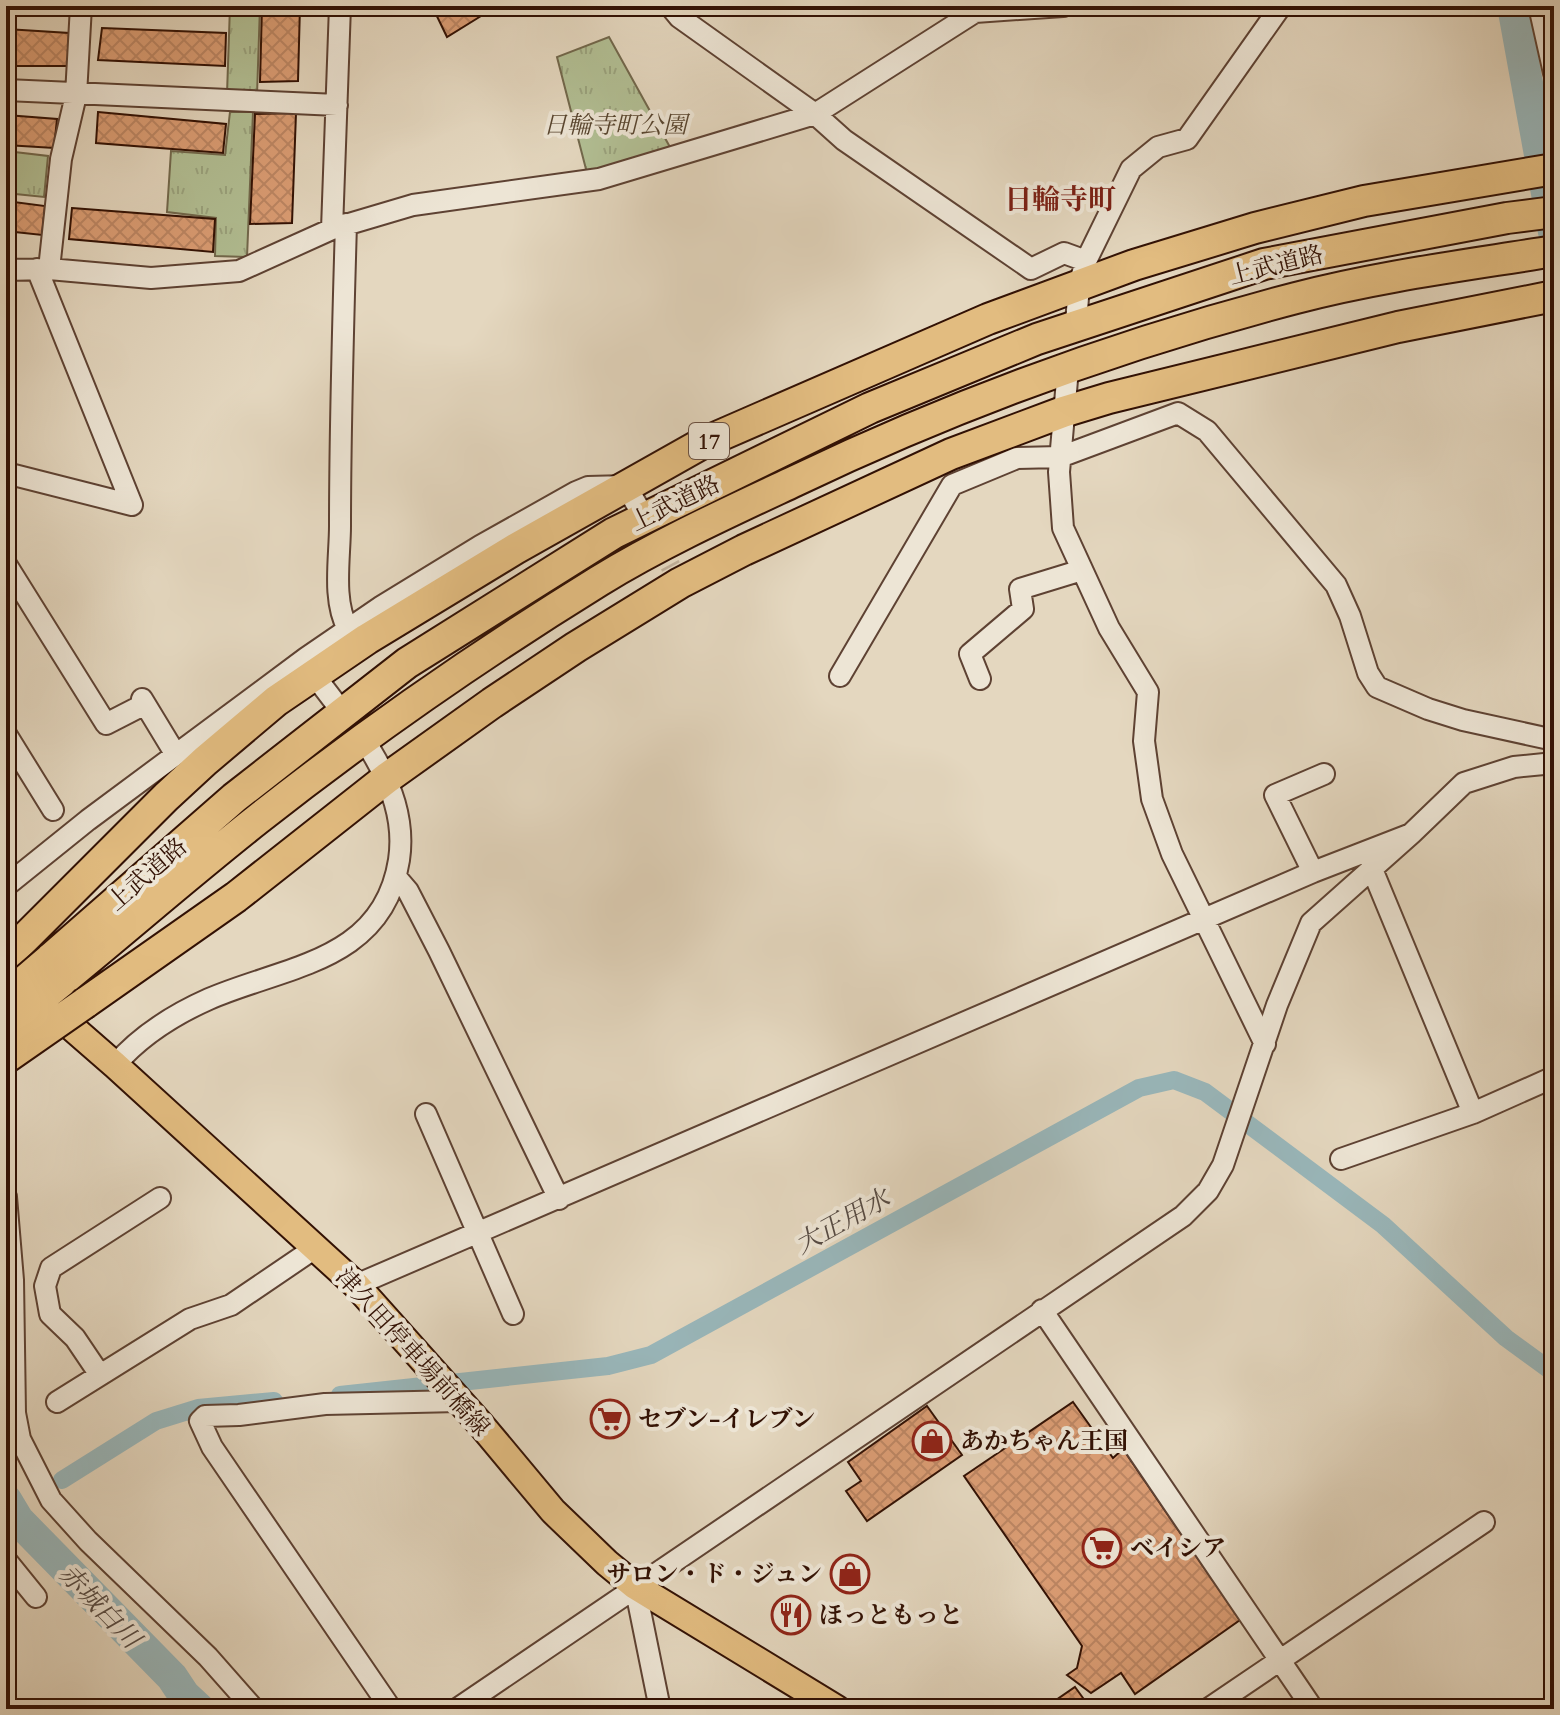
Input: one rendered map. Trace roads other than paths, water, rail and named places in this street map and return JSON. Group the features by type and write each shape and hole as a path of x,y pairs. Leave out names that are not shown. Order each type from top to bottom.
{"highway":[{"name":"17","path":"11,957 205,761 276,701 367,639 515,549 703,443 988,319 1083,273 1364,201 1554,169"},
{"name":"上武道路","path":"6,1026 56,970 234,798 407,663 614,533 870,408 1037,339 1264,264 1554,212"},
{"name":"上武道路","path":"6,997 56,970 397,714 506,639 603,578 713,519 885,438 1083,362 1298,297 1386,278 1554,251"},
{"path":"6,1058 78,1016 387,778 676,575 744,550 951,454 1063,412 1398,327 1546,297"}],"main road":[{"name":"津久田停車場前橋線","path":"11,957 78,1016 115,1065 356,1285 553,1511 607,1563 635,1586 837,1709"}],"street":[{"path":"8,469 132,505 43,269 61,159 76,95 81,6"},
{"path":"340,6 337,105 340,588 341,615 348,629"},
{"path":"670,6 679,17 815,114 844,140 1031,269 1064,253 1083,273"},
{"path":"6,270 43,269 151,278 239,271 339,227 413,205 599,179 815,114 969,9 1063,6"},
{"path":"1076,323 1083,273 1131,169 1158,147 1187,139 1281,6"},
{"path":"1539,6 1554,73"},
{"path":"6,90 337,105"},
{"path":"1067,380 1060,457 1063,528 1109,628 1148,692 1144,741 1152,799 1172,854 1265,1044"},
{"path":"840,676 952,485 1017,458 1060,457 1178,413 1207,431 1336,585 1350,616 1368,673 1377,687 1463,720 1554,740"},
{"path":"6,886 88,820 348,629 469,553 588,487 626,486 641,512"},
{"path":"6,564 106,724 143,701 176,755"},
{"path":"980,679 970,654 1023,609 1020,589 1082,570"},
{"path":"314,675 340,709"},
{"path":"6,734 53,810"},
{"path":"115,1065 141,1037 189,1009 231,991 303,968 342,948 356,938 381,909 396,877 400,832 394,797 371,751"},
{"path":"457,1709 1183,1216 1208,1191 1223,1165 1277,1005 1311,923 1464,783 1514,767 1554,763"},
{"path":"1313,872 1275,795 1324,774"},
{"path":"356,1285 1313,872 1411,834"},
{"path":"1372,869 1473,1113"},
{"path":"396,877 408,891 439,951 559,1199"},
{"path":"6,1073 78,1016"},
{"path":"1341,1159 1473,1113 1554,1077"},
{"path":"426,1114 513,1314"},
{"path":"6,1197 13,1280 15,1413 20,1439 51,1500 164,1617 208,1657 254,1709"},
{"path":"100,1375 75,1338 50,1314 45,1286 51,1268 160,1198"},
{"path":"57,1402 190,1319 231,1305 315,1248"},
{"path":"1042,1310 1313,1709"},
{"path":"391,1709 220,1459 200,1421 205,1416 325,1404 458,1399"},
{"path":"1208,1709 1484,1522"},
{"path":"6,1560 36,1597"},
{"path":"635,1586 660,1709"}],"waterway":[{"path":"1513,6 1554,232"},
{"name":"大正用水","path":"340,1395 608,1366 651,1355 1139,1088 1174,1080 1205,1092 1383,1225 1506,1338 1554,1373"},
{"name":"大正用水","path":"62,1480 156,1421 198,1408 274,1401"},
{"name":"赤城白川","path":"6,1500 18,1520 172,1677 184,1695 199,1709"}],"tunnel":[{"path":"641,512 671,567"}],"place":[{"name":"セブン-イレブン","path":"610,1419"},
{"name":"あかちゃん王国","path":"932,1441"},
{"name":"ベイシア","path":"1102,1548"},
{"name":"サロン・ド・ジュン","path":"850,1574"},
{"name":"ほっともっと","path":"791,1615"}],"district":[{"name":"日輪寺町","path":"1060,199"}],"park label":[{"name":"日輪寺町公園","path":"615,125"}]}
